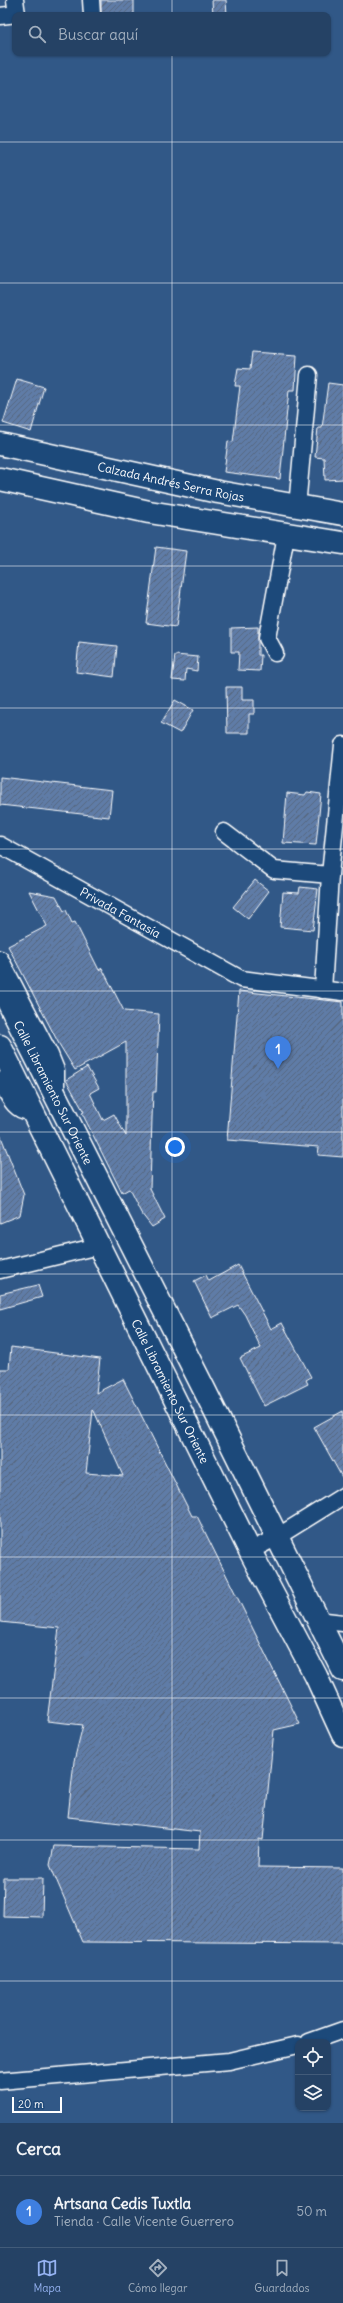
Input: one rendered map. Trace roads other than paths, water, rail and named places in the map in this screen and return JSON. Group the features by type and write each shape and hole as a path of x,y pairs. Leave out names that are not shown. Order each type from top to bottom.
{"main road":[{"name":"Calzada Andrés Serra Rojas","path":"0,444 218,492 343,514"},
{"path":"0,479 149,512 286,535 343,542"},
{"path":"212,523 218,492"},
{"name":"Calle Libramiento Sur Oriente","path":"0,986 54,1097 204,1389 343,1670"},
{"name":"Calle Libramiento Sur Oriente","path":"0,1046 250,1551 316,1676 343,1735"}],"street":[{"path":"91,0 92,12"},
{"path":"0,16 16,7"},
{"path":"297,507 309,376"},
{"path":"274,653 267,638 286,535"},
{"path":"343,745 330,875 323,990 343,992"},
{"path":"224,832 274,870 330,875"},
{"name":"Privada Fantasía","path":"0,845 241,979 323,990"},
{"path":"0,958 56,1070 57,1090 54,1097"},
{"path":"0,1080 16,1107 22,1110 32,1111"},
{"path":"0,1270 98,1246"},
{"path":"250,1551 277,1537 343,1496"},
{"path":"318,1620 343,1623"},
{"path":"318,2039 343,2030"},
{"path":"0,2082 229,2061 295,2046"}],"place":[{"name":"Artsana Cedis Tuxtla","path":"278,1069"}]}
